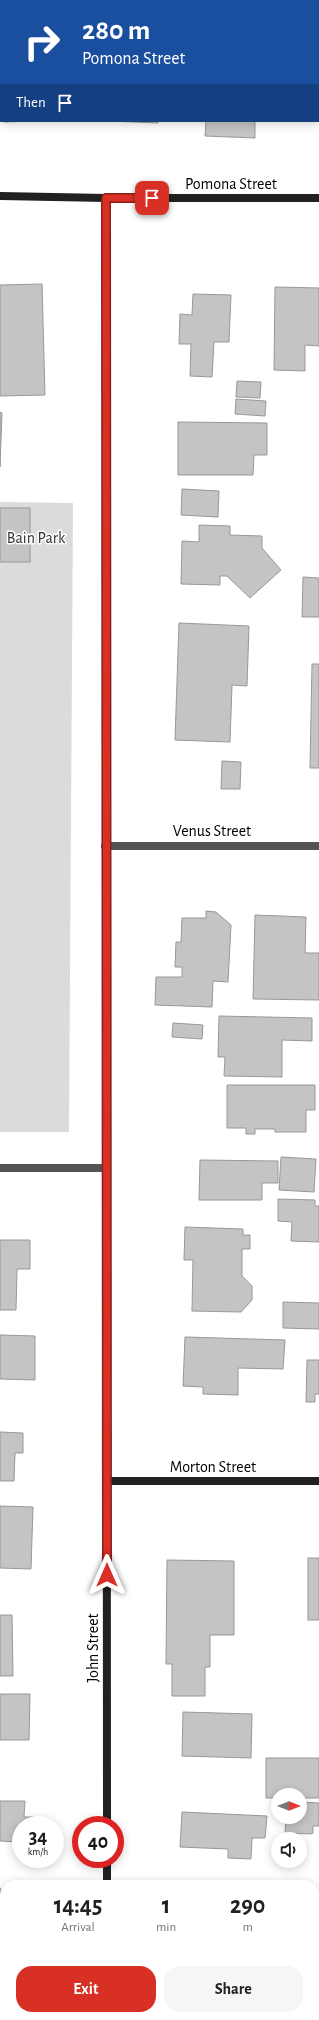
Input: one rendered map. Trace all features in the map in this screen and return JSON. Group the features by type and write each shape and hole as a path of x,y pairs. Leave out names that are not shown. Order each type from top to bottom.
{"street":[{"name":"Pomona Street","path":"0,196 106,198 319,198"},
{"name":"John Street","path":"106,198 107,1816"},
{"name":"Venus Street","path":"106,846 319,846"},
{"path":"0,1168 107,1168"},
{"name":"Morton Street","path":"107,1481 319,1481"},
{"path":"107,1868 107,1880"}],"green space":[{"name":"Bain Park","path":"0,502 73,503 69,1132 0,1132"}],"building":[{"path":"134,122 158,122 158,123"},
{"path":"206,122 255,122 255,138 205,136"},
{"path":"42,284 45,395 0,396 0,285"},
{"path":"275,287 319,288 319,346 305,345 305,371 274,370"},
{"path":"193,294 231,295 229,342 214,342 212,377 190,376 191,344 179,344 180,314 192,315"},
{"path":"237,381 261,382 260,398 236,397"},
{"path":"236,399 266,401 265,416 235,414"},
{"path":"0,412 2,413 0,467"},
{"path":"178,422 267,423 267,455 254,455 253,475 178,475"},
{"path":"182,489 219,491 218,517 181,515"},
{"path":"0,508 30,508 30,562 0,562"},
{"path":"199,525 230,526 230,535 262,536 262,548 281,570 250,598 227,576 220,576 220,585 181,584 182,541 199,542"},
{"path":"303,577 319,578 319,617 302,617"},
{"path":"179,623 249,626 247,686 232,685 230,742 175,740"},
{"path":"312,664 319,664 319,768 310,768"},
{"path":"222,761 241,762 240,789 221,789"},
{"path":"206,911 216,912 231,925 228,982 213,981 212,1007 155,1005 156,977 182,977 182,967 175,967 176,942 181,942 182,918 206,918"},
{"path":"255,915 306,917 305,953 319,953 319,1000 253,999"},
{"path":"219,1016 312,1018 312,1041 282,1040 282,1077 224,1076 225,1057 218,1057"},
{"path":"173,1023 203,1025 202,1039 172,1037"},
{"path":"227,1085 315,1085 315,1110 306,1110 306,1132 275,1132 275,1129 255,1129 255,1134 246,1134 246,1128 227,1128"},
{"path":"281,1157 316,1159 314,1192 279,1190"},
{"path":"200,1160 278,1161 278,1183 262,1183 262,1200 199,1200"},
{"path":"278,1199 315,1200 315,1206 319,1206 319,1242 291,1241 292,1222 278,1221"},
{"path":"185,1227 243,1229 243,1235 250,1235 250,1249 242,1249 242,1276 252,1286 252,1300 241,1312 192,1311 193,1260 184,1260"},
{"path":"0,1240 30,1240 30,1269 17,1269 16,1310 0,1310"},
{"path":"283,1302 319,1303 319,1329 283,1328"},
{"path":"0,1335 35,1336 35,1380 0,1379"},
{"path":"185,1337 285,1340 283,1369 238,1368 238,1395 203,1394 203,1387 183,1386"},
{"path":"307,1360 319,1360 319,1394 315,1394 315,1402 306,1402"},
{"path":"0,1432 23,1433 23,1453 15,1453 14,1481 0,1481"},
{"path":"0,1506 33,1507 31,1569 0,1568"},
{"path":"308,1558 319,1558 319,1620 308,1620"},
{"path":"167,1560 234,1561 234,1635 210,1635 210,1667 205,1667 205,1696 172,1696 172,1664 166,1664"},
{"path":"0,1615 12,1615 13,1676 0,1676"},
{"path":"0,1694 30,1694 29,1740 0,1740"},
{"path":"183,1712 252,1714 251,1758 182,1756"},
{"path":"266,1758 319,1758 319,1798 307,1798 307,1788 271,1788 271,1798 266,1798"},
{"path":"0,1801 25,1801 24,1816 12,1816 12,1842 0,1841"},
{"path":"307,1802 319,1803 319,1826 313,1826 313,1833 285,1832 286,1824 307,1824"},
{"path":"182,1812 267,1816 265,1838 252,1838 251,1859 228,1858 228,1849 180,1847"}],"route":[{"path":"107,1575 106,198 152,198"}]}
